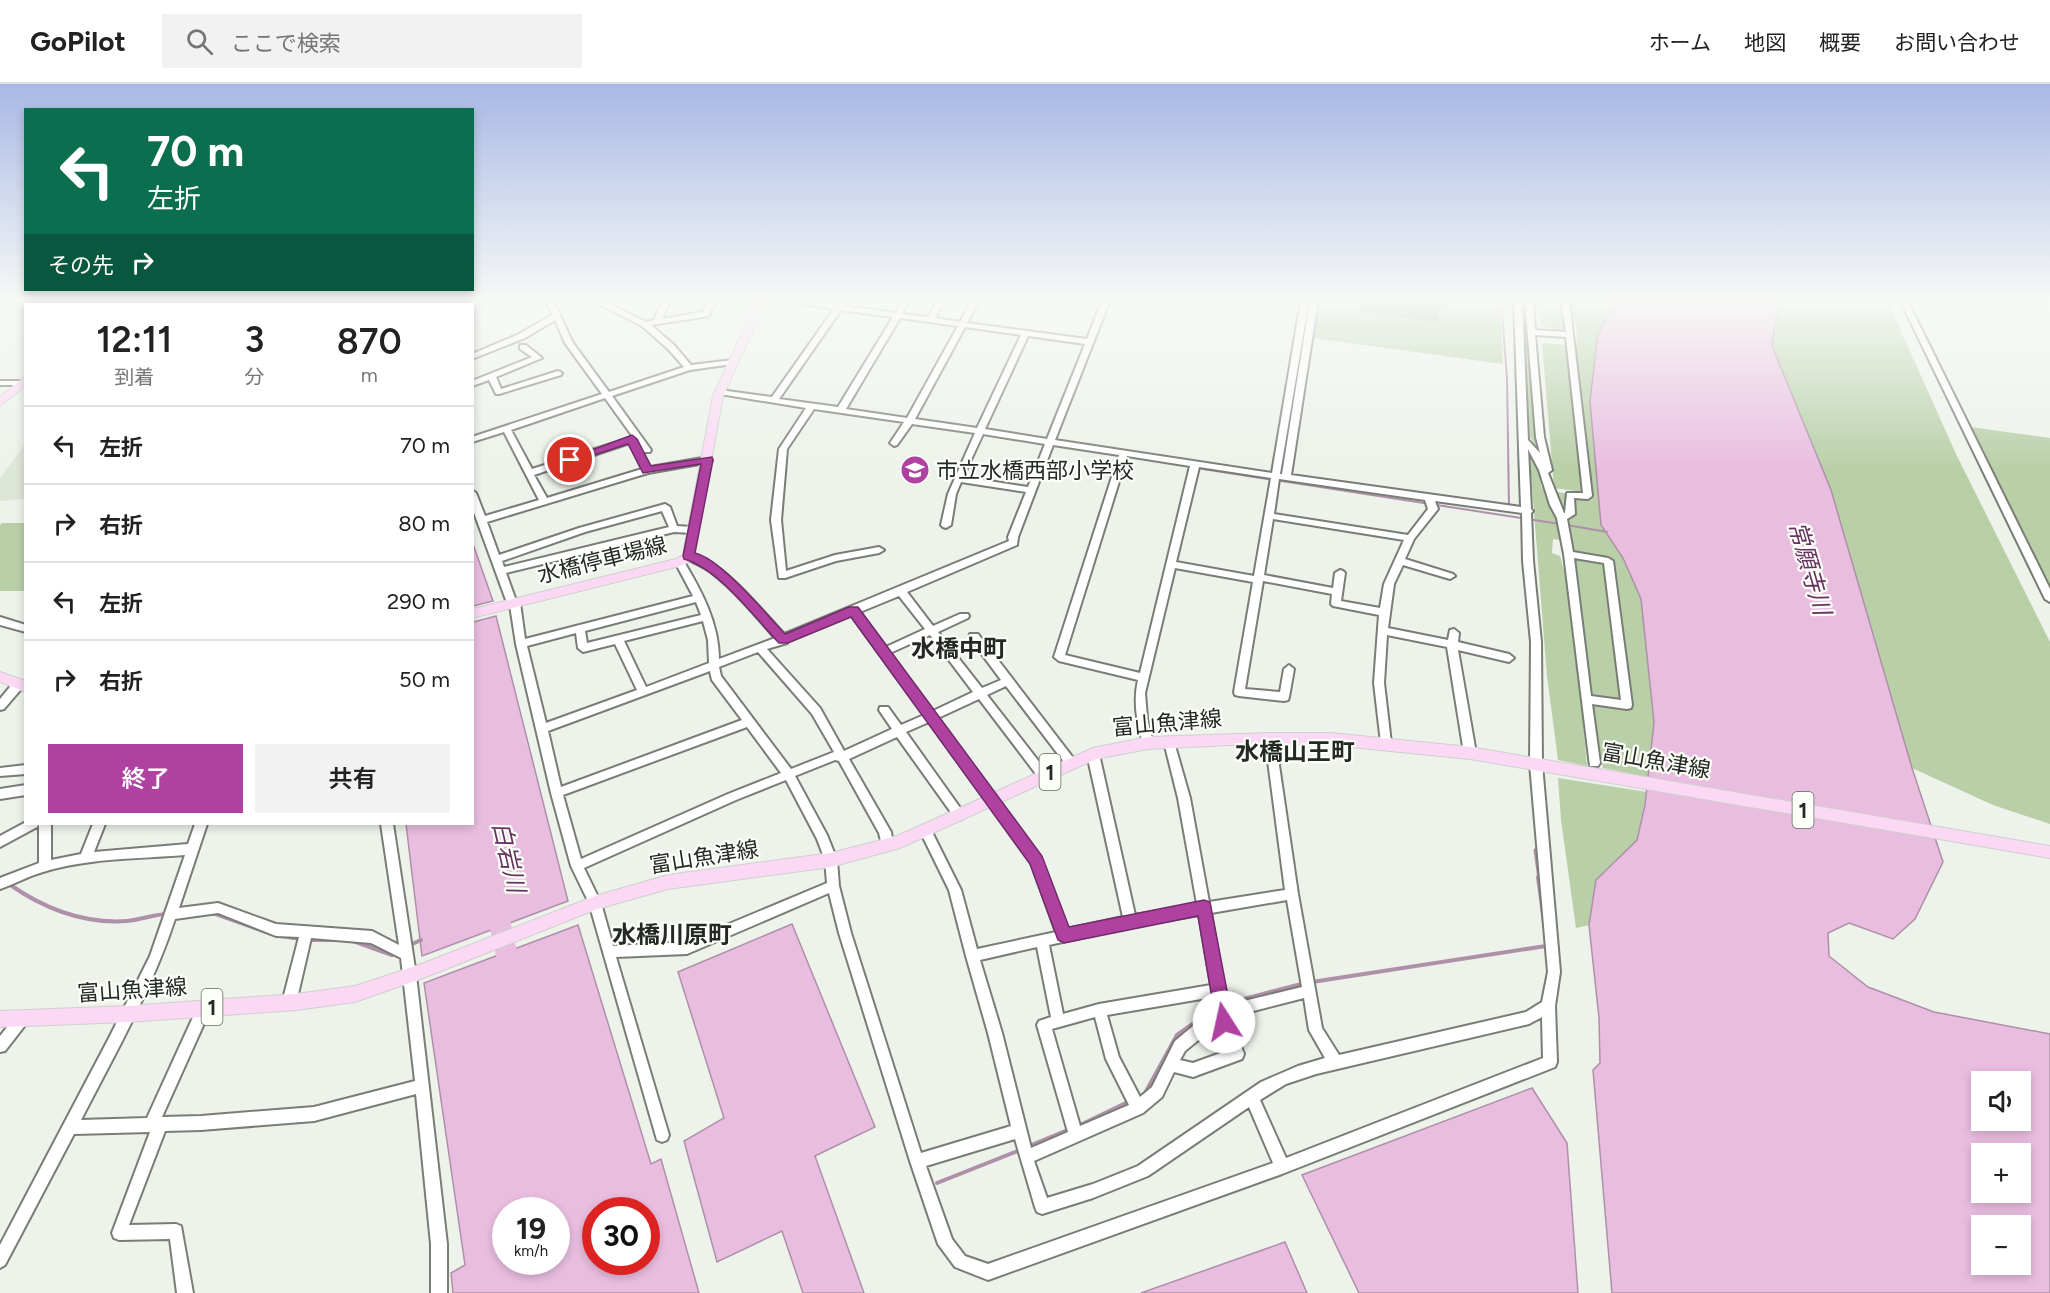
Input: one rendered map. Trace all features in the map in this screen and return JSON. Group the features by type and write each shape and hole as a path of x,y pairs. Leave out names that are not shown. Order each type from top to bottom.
{"main road":[{"name":"水橋停車場線","path":"474,613 684,559 708,460 720,392 736,356"},
{"path":"0,403 24,381"},
{"path":"0,677 22,686"},
{"name":"富山魚津線","path":"0,1019 21,1020 128,1014 336,998 415,973 588,906 668,882 831,860 887,845 926,831 1043,775 1093,754 1148,743 1270,738 1386,743 1470,753 2050,852"}],"street":[{"path":"474,383 538,358 536,356"},
{"path":"579,356 609,395 635,437 647,450"},
{"path":"680,356 690,368"},
{"path":"775,399 805,356"},
{"path":"841,410 873,356"},
{"path":"894,443 910,420 946,356"},
{"path":"946,525 958,479 1014,356"},
{"path":"542,729 783,640 902,592 1014,543 1013,537 1083,356"},
{"path":"1281,477 1297,356"},
{"path":"1289,669 1284,697 1239,692 1270,516 1281,477 1303,356"},
{"path":"783,640 731,585 698,558 684,559 712,636 714,657 712,665 716,677 789,775 824,838 831,860 833,886 845,933 917,1161 946,1244 960,1262 988,1272 1282,1167 1550,1062 1548,1006 1554,972 1536,764 1536,642 1528,561 1528,511 1520,356"},
{"path":"1534,356 1540,437 1548,470 1543,470"},
{"path":"1562,518 1570,514 1570,495 1588,496 1572,356"},
{"path":"1932,356 2050,599"},
{"path":"474,439 690,368 733,362"},
{"path":"491,376 500,392 558,373"},
{"path":"0,383 24,381"},
{"path":"720,392 1281,477 1528,511"},
{"path":"812,405 783,449 776,520 782,576 835,558 879,550"},
{"path":"506,429 544,501"},
{"path":"635,437 647,470"},
{"path":"530,473 635,437"},
{"path":"1524,441 1534,450 1555,506 1562,518 1569,554 1594,763"},
{"path":"1124,453 1059,657 1142,677"},
{"path":"483,520 647,470 708,460"},
{"path":"1148,743 1141,710 1142,677 1172,564 1195,464"},
{"path":"958,479 1031,490"},
{"path":"474,498 498,560 588,906 608,952 662,1135"},
{"path":"1386,743 1379,683 1384,612 1389,584 1410,538 1433,509 1429,498"},
{"path":"498,560 582,530 665,507 674,530"},
{"path":"1270,516 1410,538"},
{"path":"501,571 674,530 692,530"},
{"path":"1569,554 1608,561 1627,705 1586,699"},
{"path":"1401,561 1450,576"},
{"path":"1172,564 1337,592"},
{"path":"1340,573 1336,604 1384,612"},
{"path":"902,592 1043,775"},
{"path":"521,644 699,598"},
{"path":"853,610 1036,861 1064,935"},
{"path":"884,652 964,616"},
{"path":"580,628 584,648 706,617"},
{"path":"0,621 24,628"},
{"path":"1383,632 1424,637 1452,646 1509,658"},
{"path":"1454,633 1452,646 1470,753"},
{"path":"974,637 1071,763"},
{"path":"618,639 643,692"},
{"path":"760,648 816,711 885,832 887,845"},
{"path":"577,866 732,797 834,756 843,757 932,718 1008,681"},
{"path":"0,706 22,686"},
{"path":"885,710 959,815"},
{"path":"557,793 750,722"},
{"path":"1270,738 1292,894 1316,1030 1336,1063"},
{"path":"1169,742 1184,798 1224,1022 1237,1054 1193,1070 1170,1064"},
{"path":"1093,754 1130,921"},
{"path":"0,772 24,769"},
{"path":"0,794 24,790"},
{"path":"0,842 31,825"},
{"path":"45,825 45,865"},
{"path":"85,860 99,825"},
{"path":"0,1260 156,957 201,825"},
{"path":"387,825 407,955 415,973 422,1086 439,1244 440,1293"},
{"path":"926,831 955,890 995,1033 1026,1157 1042,1207 1143,1172 1266,1085 1284,1077 1529,1018 1548,1006"},
{"path":"0,884 17,874 45,865 192,849"},
{"path":"608,952 687,948 833,886"},
{"path":"972,956 1130,921 1292,894"},
{"path":"172,914 218,908 276,930 372,937 407,955"},
{"path":"289,1003 306,933"},
{"path":"1042,940 1058,1021"},
{"path":"1076,1136 1044,1025 1100,1010 1218,990"},
{"path":"1026,1157 1138,1108 1157,1092 1180,1046 1224,1012 1309,991"},
{"path":"185,1293 176,1231 119,1233 156,1125 204,1008"},
{"path":"1100,1010 1113,1059 1138,1108"},
{"path":"0,1046 21,1020"},
{"path":"69,1127 156,1125 314,1114 422,1086"},
{"path":"1252,1097 1282,1167"},
{"path":"917,1161 1019,1131"}],"shaded area":[{"path":"24,445 24,499 0,501 0,478"}],"green space":[{"path":"1448,356 1503,356 1503,364"},
{"path":"1525,356 1532,356 1542,461 1530,437"},
{"path":"1543,356 1568,356 1583,492 1554,488"},
{"path":"1576,356 1596,356 1591,411 1601,525 1623,558 1641,599 1654,722 1648,777 1603,768 1592,704 1632,708 1611,558 1573,551 1571,542 1553,539 1552,553 1560,556 1570,593 1587,766 1558,760 1547,676 1529,449 1537,465 1542,489 1590,498"},
{"path":"1776,356 1912,356 1956,454 2050,642 2050,824 1993,805 1912,768 1832,493"},
{"path":"1970,427 2050,438 2050,587"},
{"path":"2,523 24,523 24,591 0,591 0,525"},
{"path":"1575,559 1605,564 1623,701 1589,697"},
{"path":"1558,778 1647,792 1637,840 1596,880 1589,925 1576,928 1561,820"}],"water":[{"name":"常願寺川","path":"1595,356 1776,356 1831,490 1912,768 1943,862 1915,919 1893,939 1849,923 1828,933 1829,956 1868,987 1934,1012 2050,1034 2050,1293 1612,1293 1593,1070 1600,1063 1599,1018 1589,925 1596,880 1637,840 1645,805 1654,722 1641,599 1623,558 1601,525 1590,401"},
{"path":"474,547 493,601 474,606"},
{"name":"白岩川","path":"496,616 568,901 422,956 406,825 474,825 474,622"},
{"path":"792,924 875,1127 815,1156 864,1293 803,1293 782,1231 717,1262 684,1141 724,1118 678,972"},
{"path":"578,925 651,1164 661,1159 699,1293 453,1293 451,1273 465,1265 424,983"},
{"path":"1532,1088 1567,1143 1578,1293 1359,1293 1302,1175"},
{"path":"1285,1242 1307,1293 1141,1293"}],"waterway":[{"path":"1281,476 1301,356"},
{"path":"1505,356 1509,508"},
{"path":"0,386 10,385"},
{"path":"1203,469 1560,524"},
{"path":"1567,525 1607,532"},
{"path":"1535,850 1539,879"},
{"path":"1538,877 1544,922"},
{"path":"9,884 50,907 95,920 127,921 168,914"},
{"path":"496,905 511,975"},
{"path":"213,913 275,935"},
{"path":"281,936 301,939"},
{"path":"308,940 340,940"},
{"path":"408,946 421,940"},
{"path":"353,941 392,955 394,953"},
{"path":"1312,982 1546,946 1546,944"},
{"path":"1225,1004 1305,983"},
{"path":"1144,1095 1177,1035 1218,1006"},
{"path":"1076,1127 1130,1101"},
{"path":"1029,1146 1070,1129"},
{"path":"937,1183 1020,1150"}],"place":[{"name":"市立水橋西部小学校","path":"915,470"}],"district":[{"name":"水橋中町","path":"959,648"},
{"name":"水橋山王町","path":"1295,751"},
{"name":"水橋川原町","path":"672,934"}],"route":[{"path":"570,460 632,439 647,470 708,460 691,536 689,556 698,558 731,585 783,640 853,610 1036,861 1064,935 1204,907 1224,1022"}]}
